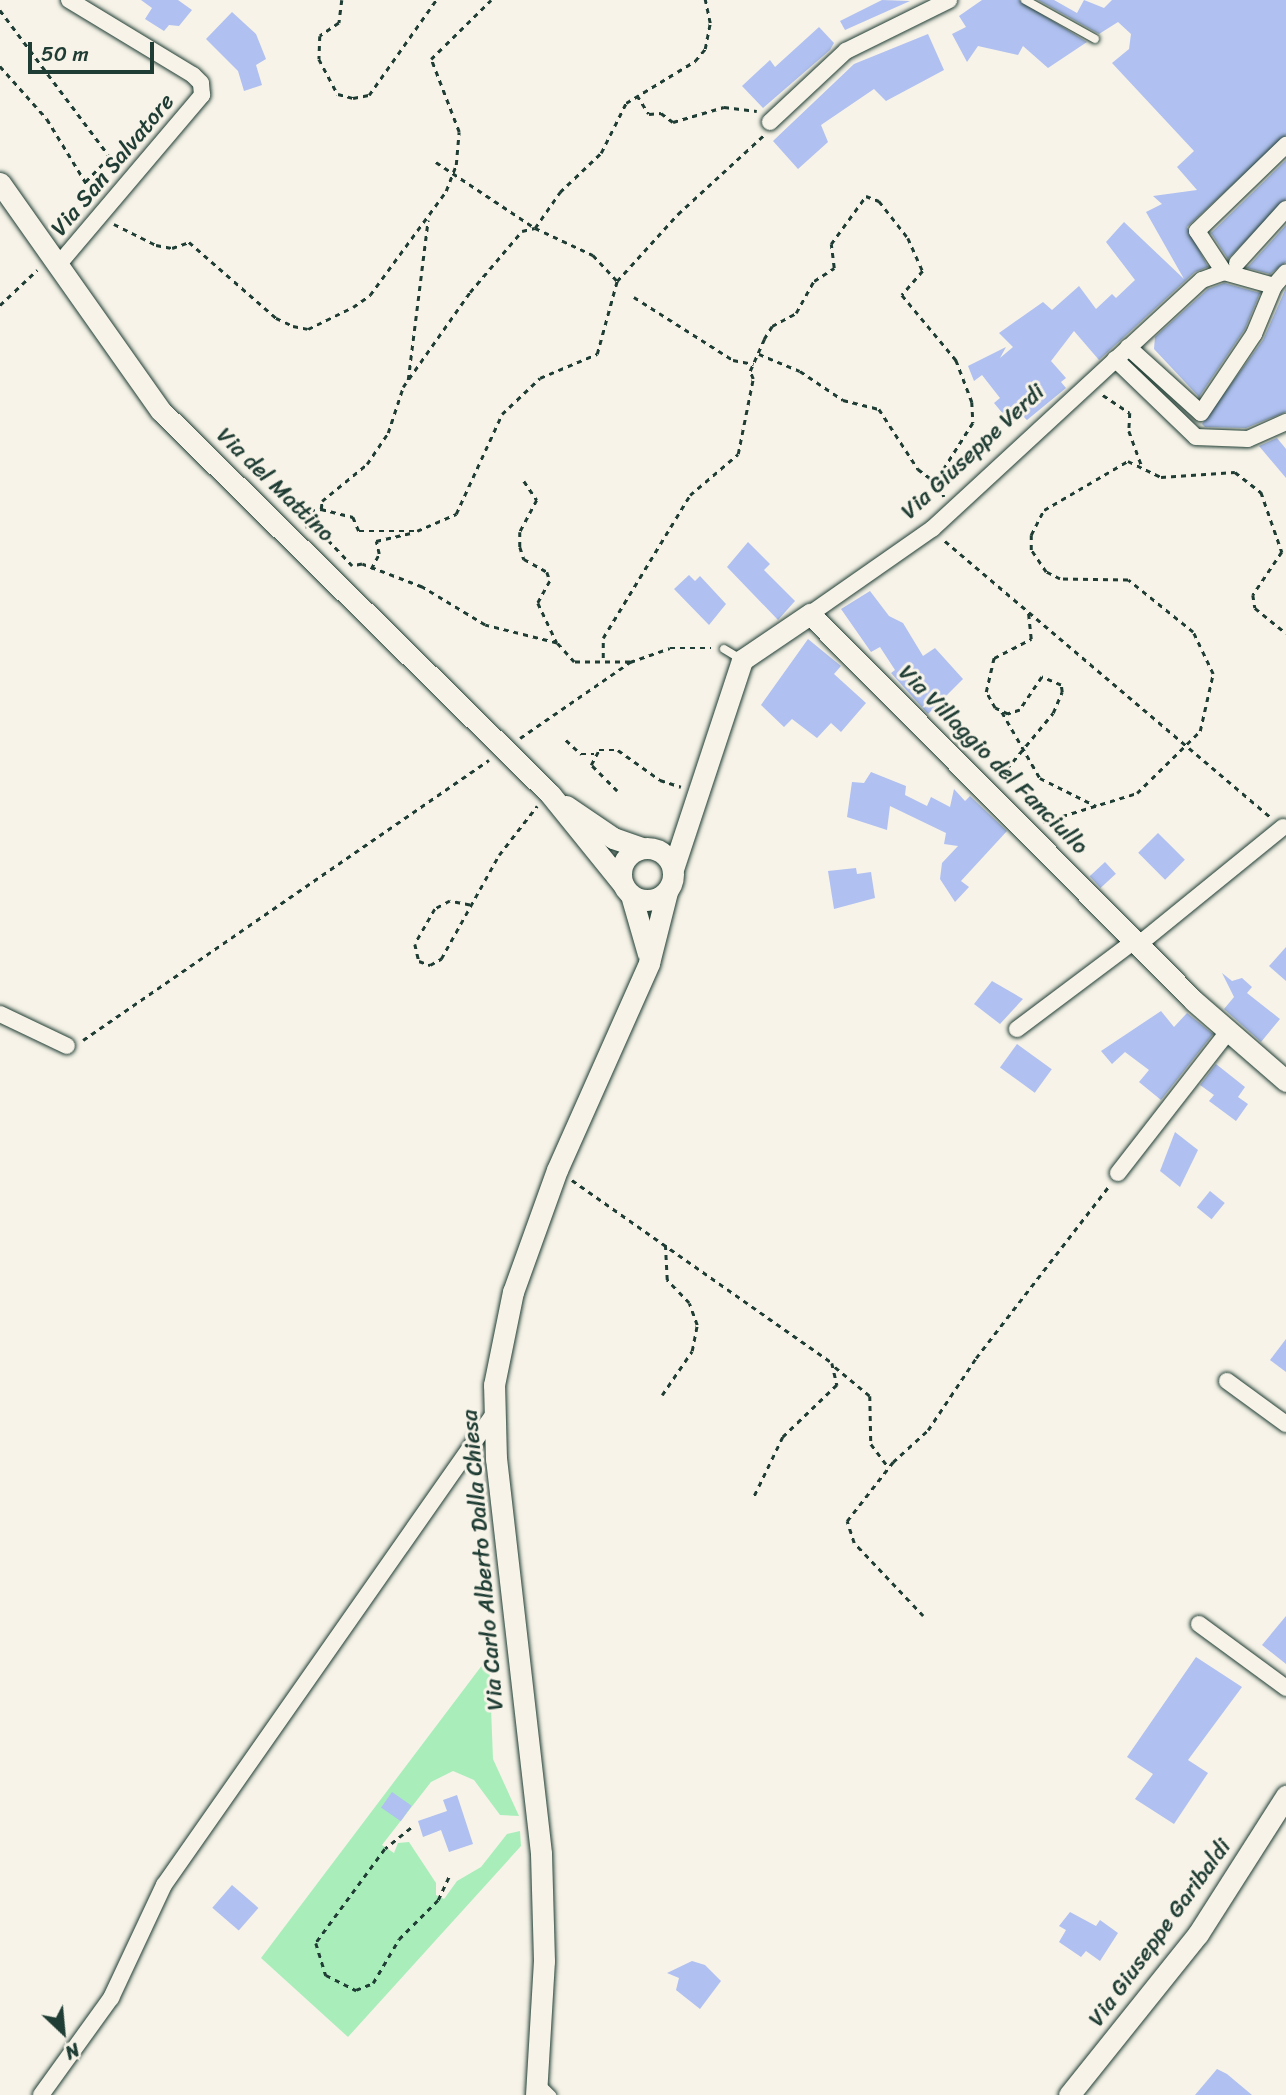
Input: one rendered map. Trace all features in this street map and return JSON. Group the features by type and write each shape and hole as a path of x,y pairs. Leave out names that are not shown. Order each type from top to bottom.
{"main road":[{"name":"Via del Mattino","path":"0,183 161,411 550,794 626,889"},
{"name":"Via Giuseppe Verdi","path":"742,660 810,614"},
{"name":"Via Villaggio del Fanciullo","path":"810,614 1227,1033 1283,1072"},
{"path":"626,889 654,900 667,892 690,814 742,660"},
{"name":"Via del Mattino","path":"550,794 613,838 646,848"},
{"path":"649,963 645,930 626,889 627,858 677,832 690,814"},
{"path":"646,848 665,855 673,869"},
{"name":"Via Carlo Alberto Dalla Chiesa","path":"542,2090 541,1853 493,1415 498,1353 513,1292 557,1170 649,963 667,892"},
{"name":"Via Giuseppe Garibaldi","path":"1069,2095 1198,1934 1286,1796"}],"street":[{"name":"Via San Salvatore","path":"55,260 104,212 202,95 201,83 69,0"},
{"path":"770,122 846,51 949,0"},
{"path":"1273,286 1230,267 1197,231 1286,145"},
{"name":"Via Giuseppe Verdi","path":"810,614 932,529 950,508 1202,280 1230,267 1286,209"},
{"path":"1128,347 1201,413 1254,334 1273,286 1286,272"},
{"path":"1115,359 1196,437 1248,439 1286,422"},
{"path":"1017,1029 1136,943 1283,827"},
{"path":"0,1014 66,1046"},
{"path":"1118,1173 1227,1033"},
{"path":"1227,1381 1286,1424"},
{"path":"41,2095 111,1998 164,1885 493,1415"},
{"path":"1199,1624 1286,1688"}],"lane":[{"path":"1025,0 1096,39"},
{"path":"724,649 742,660"}],"path":[{"path":"342,0 339,23 320,36 319,59 338,94 353,98 369,95 436,0"},
{"path":"104,212 114,224 156,245 172,248 189,242 276,318 309,329 370,295 428,220 452,174 459,132 431,59 491,0"},
{"path":"321,509 322,501 361,473 384,440 408,380 470,292 522,231 535,228 560,192 576,183 601,153 626,103 695,61 705,49 710,23 705,0"},
{"path":"0,10 110,157 85,183 47,119 0,66"},
{"path":"371,569 379,554 376,541 417,531 461,509 463,490 502,414 517,397 540,379 597,354 617,281 678,214 762,140 770,122 745,106 673,122 660,113 649,114 637,95"},
{"path":"436,162 535,228 593,255 617,281"},
{"path":"603,658 603,638 690,495 738,454 754,364 772,327 796,313 814,281 834,268 831,244 851,221 860,200 875,198 908,239 923,271 902,295 956,360 972,402 973,423 937,484"},
{"path":"408,380 428,220"},
{"path":"0,305 55,260"},
{"path":"634,297 733,360 754,364"},
{"path":"759,354 800,371 843,400 879,409 918,469 937,484 950,508"},
{"path":"1087,383 1130,413 1132,442 1142,466"},
{"path":"1030,833 1044,821 1138,793 1200,731 1213,674 1193,632 1128,580 1060,579 1037,563 1031,550 1034,523 1050,506 1104,478 1112,465 1128,460 1161,477 1210,477 1228,469 1261,492 1267,522 1282,552 1254,595 1255,608 1286,633"},
{"path":"524,481 537,500 520,532 520,547 524,559 547,572 550,581 538,603 557,643 573,662 603,658 630,662"},
{"path":"417,531 359,531 352,517 321,509 310,511 306,527 319,531 352,566 371,569 422,587 485,625 557,643"},
{"path":"932,529 1283,827"},
{"path":"1028,609 1031,639 994,658 985,676 986,692 1001,711 1040,778 1096,806"},
{"path":"66,1046 115,1020 630,662 670,648 724,649"},
{"path":"982,784 1001,777 1024,748 1060,702 1060,685 1042,677 1020,710 1001,711"},
{"path":"566,740 582,754 618,750 660,780 698,792"},
{"path":"594,754 591,765 617,791"},
{"path":"470,905 450,901 435,909 415,944 419,961 430,965 441,960 470,905 522,820 550,794"},
{"path":"557,1170 833,1366 870,1396 871,1444 889,1468"},
{"path":"923,1616 849,1534 847,1521 889,1468 928,1430 976,1358 1118,1173"},
{"path":"662,1395 692,1351 697,1325 689,1303 667,1280 664,1245"},
{"path":"754,1497 783,1437 837,1385 833,1366"},
{"path":"411,1828 386,1849 316,1943 326,1975 356,1990 373,1983 399,1939 438,1900 450,1874"}],"green space":[{"path":"489,1656 493,1759 519,1816 500,1815 474,1780 453,1771 431,1782 382,1845 394,1853 398,1843 409,1842 436,1883 436,1895 444,1899 457,1881 481,1867 507,1834 520,1831 521,1846 348,2037 261,1958"}],"building":[{"path":"141,0 178,0 192,10 179,26 169,25 164,31 145,19 152,8"},
{"path":"882,0 910,1 845,30 840,21"},
{"path":"982,0 1019,0 1087,42 1048,68 1023,46 1018,55 978,46 967,62 952,34 966,27 959,16"},
{"path":"1038,0 1054,0 1077,13 1084,0 1104,8 1112,0 1286,0 1286,135 1187,227 1208,267 1195,272 1099,360 1074,331 1051,361 1066,378 1061,382 1066,388 1027,420 1013,407 1004,415 994,403 1000,398 982,375 974,381 968,366 1006,347 1000,358 1013,347 999,333 1043,302 1052,310 1079,286 1096,309 1112,294 1116,298 1135,280 1106,242 1124,222 1184,279 1146,212 1162,204 1153,196 1197,190 1177,167 1194,151 1112,63 1129,49 1131,34 1118,22 1099,34"},
{"path":"232,12 256,34 266,59 256,65 262,85 244,91 238,71 206,39"},
{"path":"819,27 834,43 830,50 763,108 742,86 770,60 775,67"},
{"path":"928,34 944,70 886,101 874,89 821,125 828,142 798,169 773,141 854,64"},
{"path":"1286,160 1286,199 1228,259 1211,233"},
{"path":"1286,225 1286,262 1270,274 1247,268"},
{"path":"1224,283 1260,293 1245,329 1199,397 1154,349 1155,337 1208,289"},
{"path":"1286,288 1286,412 1246,428 1205,427 1202,424 1263,340"},
{"path":"1277,438 1286,449 1286,478 1259,446"},
{"path":"748,542 770,564 764,570 795,601 778,620 727,567"},
{"path":"689,575 695,581 700,576 726,604 709,625 674,589"},
{"path":"870,591 889,616 903,623 923,656 935,648 963,679 928,714 891,673 895,670 880,647 871,652 841,609"},
{"path":"808,639 841,666 834,674 866,703 841,732 831,723 817,738 792,719 784,727 761,705"},
{"path":"871,772 906,786 905,795 927,806 931,797 950,807 954,789 965,801 970,796 1007,831 961,881 969,887 955,902 940,879 942,863 958,846 944,844 946,833 890,806 887,830 847,817 852,782 864,783"},
{"path":"1158,833 1185,860 1165,880 1138,853"},
{"path":"1105,862 1116,874 1101,888 1090,876"},
{"path":"856,868 857,874 871,872 875,898 834,909 828,871"},
{"path":"1286,947 1286,981 1269,966"},
{"path":"1222,973 1232,981 1242,978 1252,987 1247,993 1280,1019 1261,1042 1224,1009 1234,997"},
{"path":"992,981 1023,999 1000,1024 974,1004"},
{"path":"1161,1011 1174,1027 1187,1013 1213,1034 1161,1100 1139,1082 1149,1070 1125,1052 1112,1064 1101,1051"},
{"path":"1017,1044 1052,1069 1035,1093 1000,1067"},
{"path":"1216,1064 1245,1087 1238,1097 1248,1104 1236,1121 1209,1101 1214,1095 1200,1085"},
{"path":"1175,1132 1198,1150 1180,1187 1160,1171"},
{"path":"1210,1191 1225,1203 1212,1219 1197,1207"},
{"path":"1286,1339 1286,1372 1270,1360"},
{"path":"1286,1616 1286,1664 1262,1645"},
{"path":"1196,1657 1242,1687 1188,1760 1208,1773 1174,1824 1135,1799 1153,1774 1127,1757"},
{"path":"392,1792 412,1806 401,1821 381,1808"},
{"path":"457,1795 473,1844 449,1852 441,1830 423,1837 418,1821 447,1811 443,1800"},
{"path":"232,1885 258,1908 239,1931 212,1908"},
{"path":"1070,1912 1096,1926 1100,1920 1118,1933 1100,1961 1086,1951 1081,1957 1059,1942 1066,1930 1059,1926"},
{"path":"692,1961 705,1965 721,1981 700,2009 676,1990 679,1978 667,1973"},
{"path":"1217,2069 1227,2074 1252,2095 1195,2095"}]}
